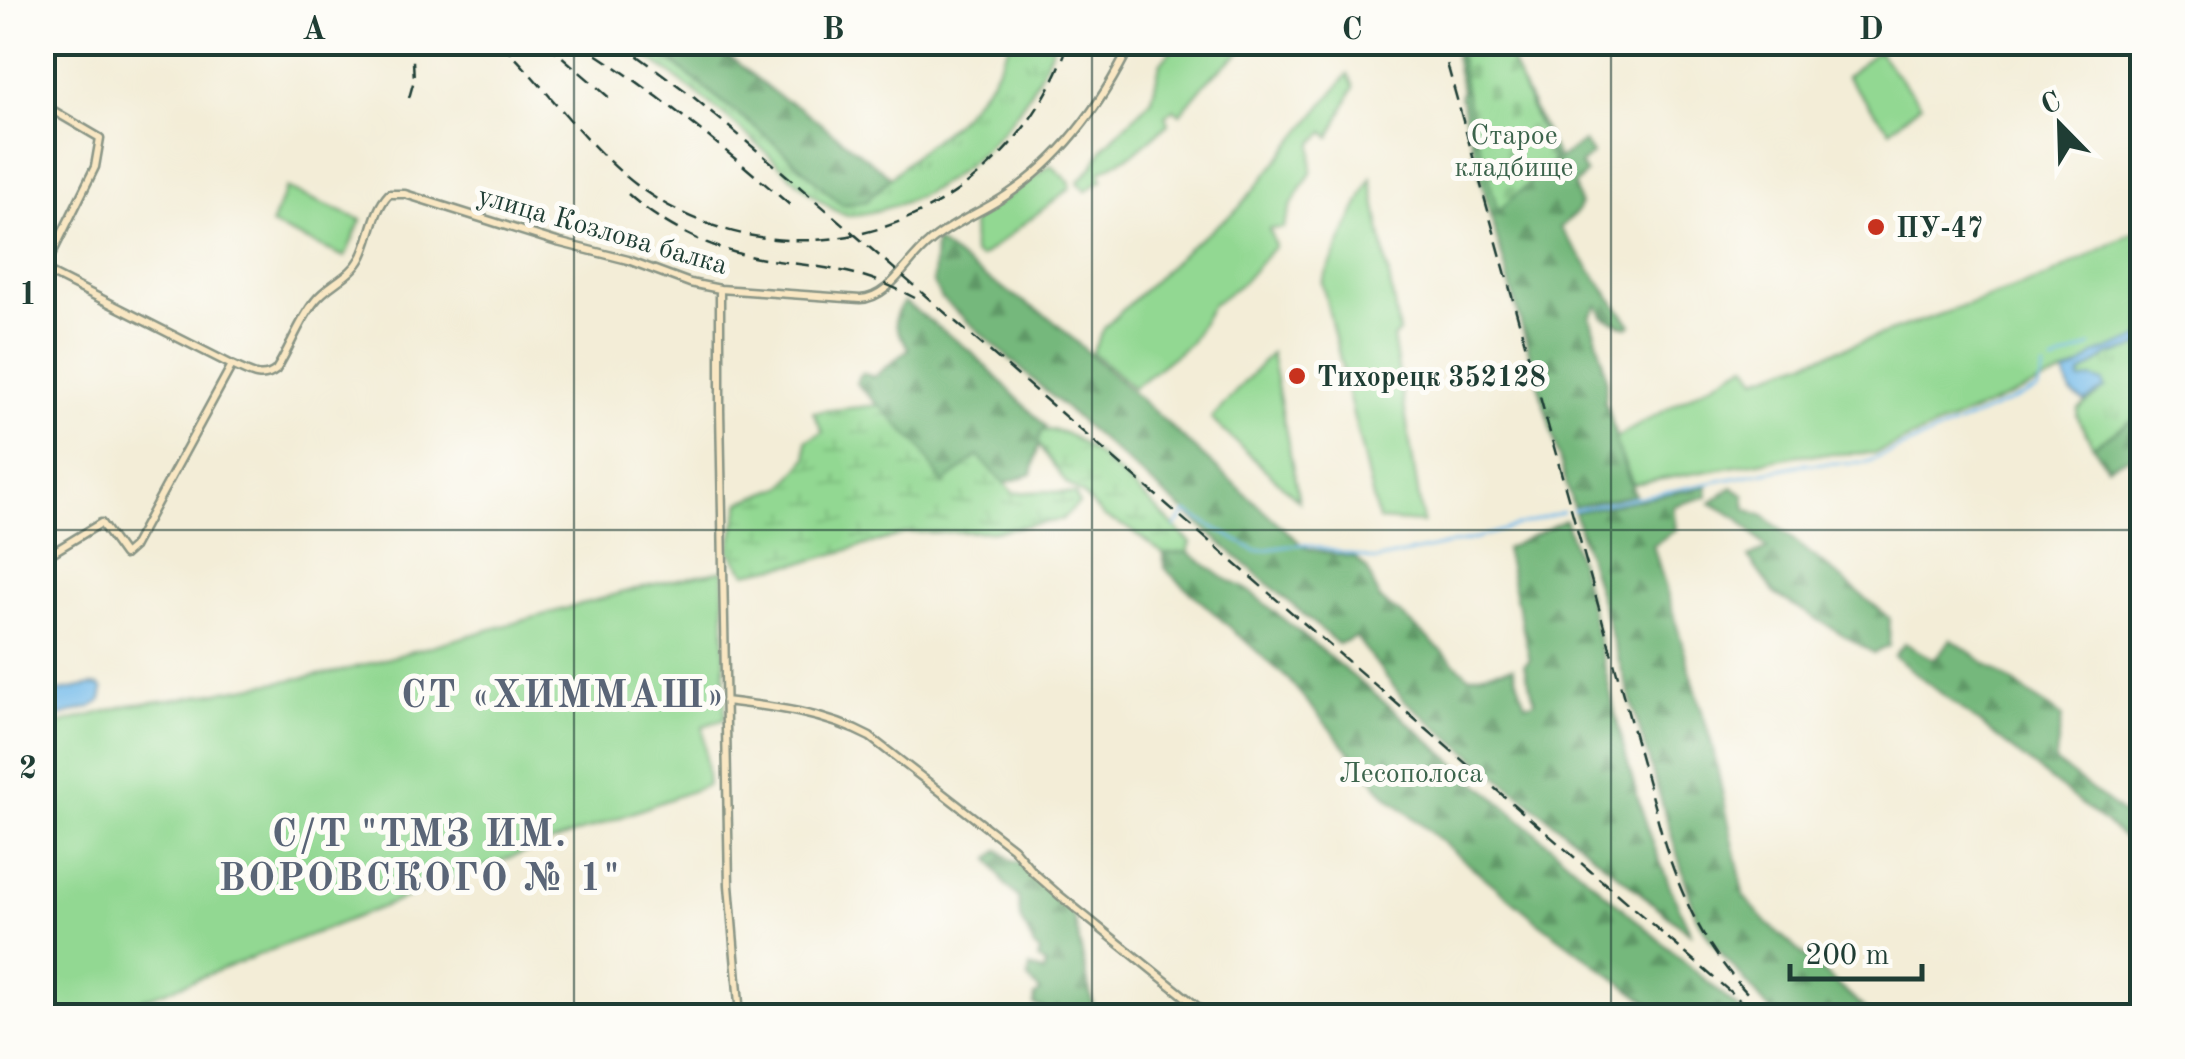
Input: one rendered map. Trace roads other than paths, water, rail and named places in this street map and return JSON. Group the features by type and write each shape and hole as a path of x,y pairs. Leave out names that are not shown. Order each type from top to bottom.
{"street":[{"name":"улица Козлова балка","path":"232,365 262,377 276,370 313,302 362,258 379,205 388,194 405,194 628,260 690,284 868,299 879,295 935,237 1009,194 1044,165 1074,135 1100,100 1132,42"},
{"path":"42,104 100,138 96,167 44,270 232,365 133,547 124,556 102,522 42,559"},
{"path":"720,289 729,884 740,1016"},
{"path":"725,702 778,707 844,724 870,738 1012,848 1059,895 1209,1016"}],"water":[{"path":"2142,337 2142,346 2109,355 2080,375 2080,381 2092,378 2103,382 2105,388 2085,402 2071,393 2065,374 2094,355"},
{"path":"92,685 103,690 101,701 43,721 43,694"}],"waterway":[{"path":"2053,364 2091,346"},
{"path":"1573,510 1805,464 1867,462 2038,390 2044,368"},
{"path":"1175,527 1186,512 1256,551 1303,544 1375,560 1473,539 1562,512"}],"railway":[{"path":"409,98 414,80 412,42"},
{"path":"500,42 609,161 649,194 710,225 773,239 836,238 896,223 951,195 1000,155 1040,103 1069,42"},
{"path":"545,42 612,100"},
{"path":"577,42 661,99 791,206"},
{"path":"619,42 691,95 772,163 1758,1016"},
{"path":"1441,42 1665,845 1698,924 1720,960 1749,995"},
{"path":"628,194 668,224 712,245 744,255 851,273 915,298"}],"place":[{"name":"ПУ-47","path":"1876,227"},
{"name":"Тихорецк 352128","path":"1297,376"}],"district":[{"name":"СТ «ХИММАШ»","path":"564,694"},
{"name":"С/Т \"ТМЗ ИМ. ВОРОВСКОГО № 1\"","path":"420,854"}],"park label":[{"name":"Старое кладбище","path":"1514,150"},
{"name":"Лесополоса","path":"1411,772"}]}
